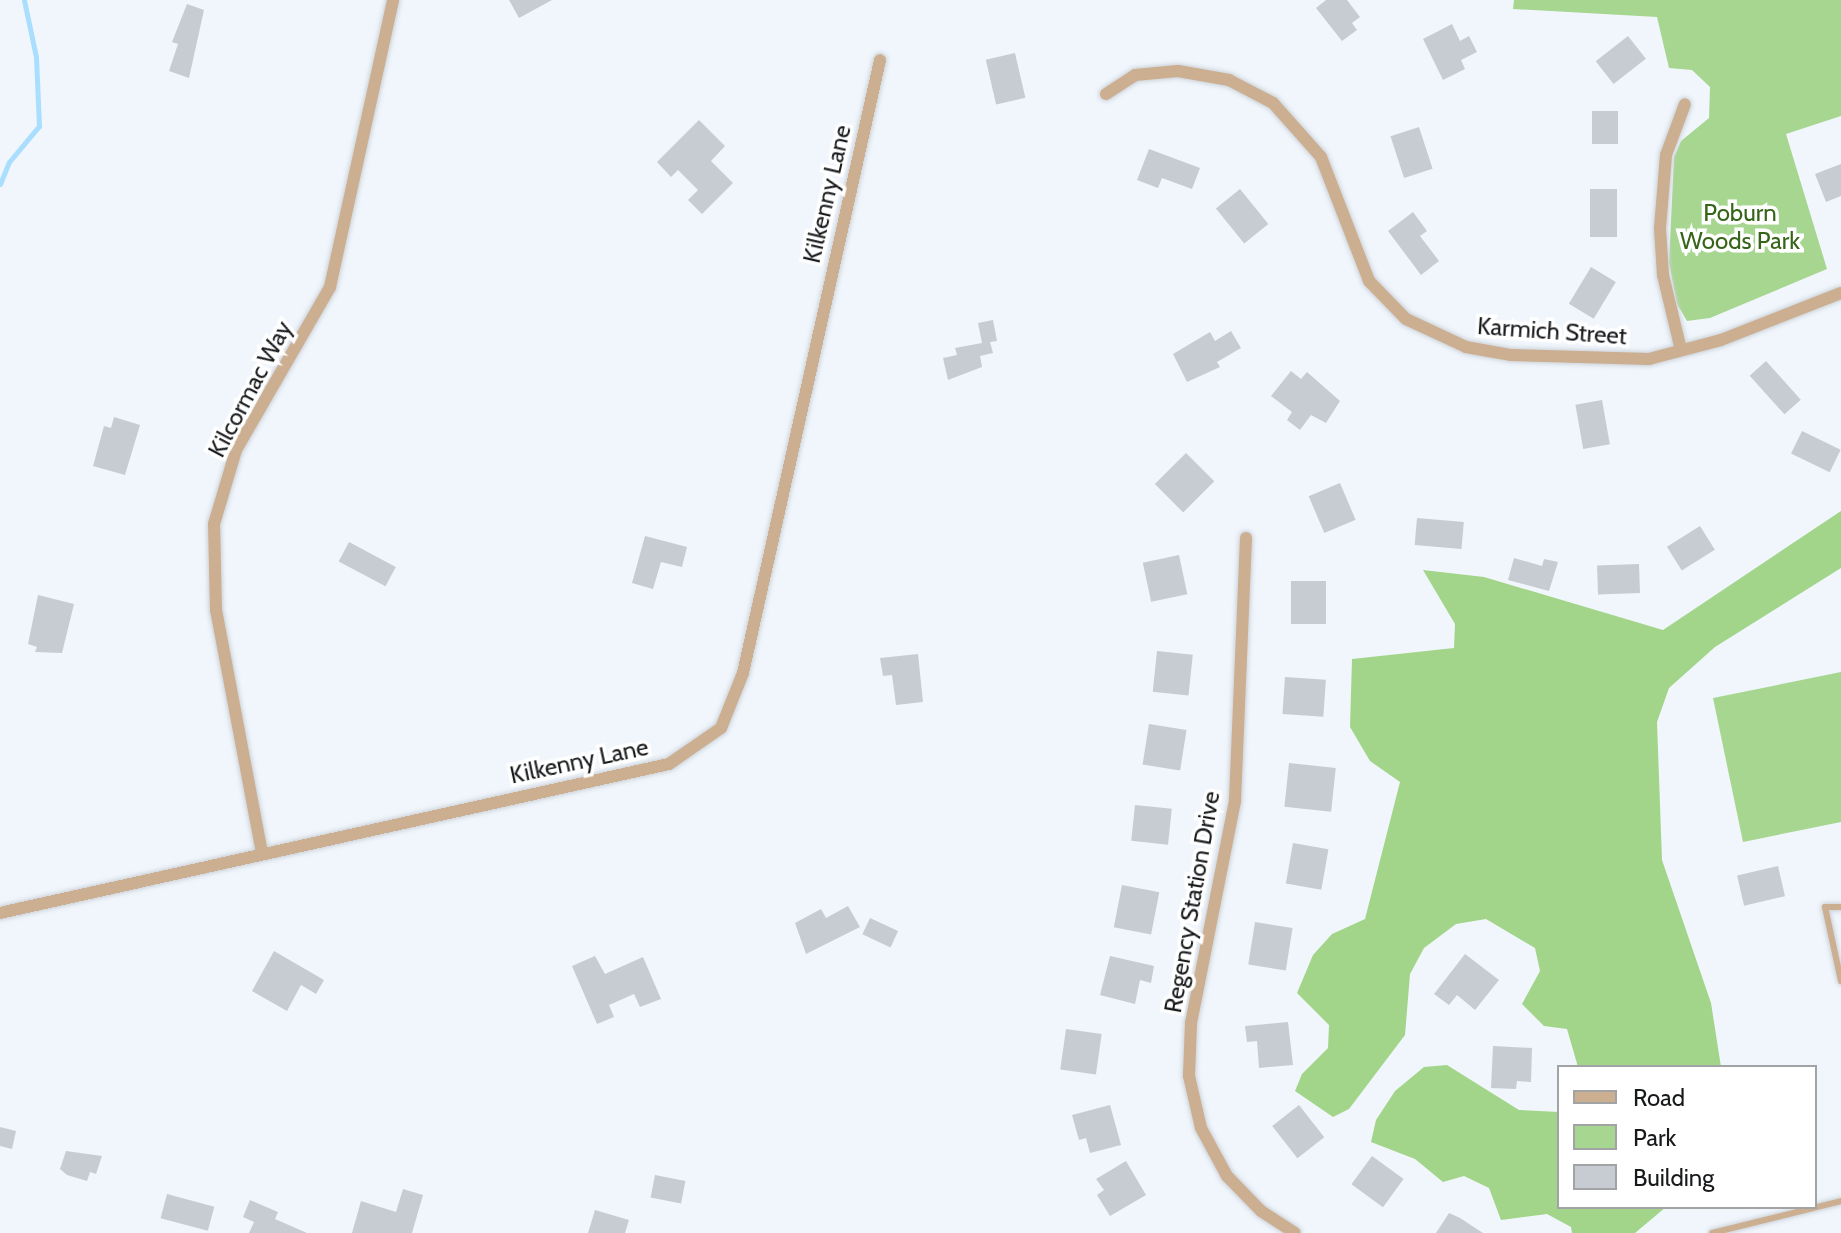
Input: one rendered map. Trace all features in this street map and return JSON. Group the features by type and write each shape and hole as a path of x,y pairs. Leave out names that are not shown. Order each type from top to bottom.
{"street":[{"name":"Kilcormac Way","path":"262,853 216,610 214,524 236,450 330,287 393,0"},
{"name":"Kilkenny Lane","path":"0,913 669,764 721,728 743,673 880,60"},
{"name":"Karmich Street","path":"1106,94 1135,75 1178,71 1229,80 1273,103 1321,157 1369,281 1406,319 1432,335 1511,355 1649,359 1841,293"},
{"path":"1681,350 1663,275 1660,228 1666,155 1685,104"},
{"name":"Regency Station Drive","path":"1246,538 1235,801 1191,1023 1189,1076 1201,1128 1227,1176 1261,1211 1295,1233"}],"lane":[{"path":"1841,907 1825,907 1841,981"},
{"path":"1817,1207 1841,1201"},
{"path":"1712,1233 1809,1209"}],"green space":[{"name":"Poburn Woods Park","path":"1514,0 1841,0 1841,116 1786,134 1827,269 1710,318 1687,321 1677,304 1669,263 1674,157 1681,141 1709,118 1710,87 1692,70 1669,68 1657,17 1513,9"},
{"path":"1841,511 1841,568 1715,647 1669,688 1657,722 1662,860 1711,1003 1721,1065 1577,1065 1567,1029 1544,1026 1522,1004 1540,971 1535,948 1486,919 1456,924 1424,948 1410,974 1405,1035 1349,1109 1333,1117 1295,1091 1302,1074 1328,1048 1329,1025 1297,993 1313,955 1332,934 1365,919 1400,782 1370,761 1350,727 1352,659 1454,648 1455,624 1423,570 1484,577 1663,630"},
{"path":"1841,672 1841,822 1743,842 1713,698"},
{"path":"1447,1065 1519,1110 1557,1112 1557,1209 1664,1209 1635,1233 1572,1233 1571,1227 1547,1214 1501,1220 1489,1188 1464,1176 1443,1182 1415,1159 1371,1142 1376,1120 1395,1091 1424,1067"}],"building":[{"path":"509,0 552,0 519,18"},
{"path":"1326,0 1347,0 1360,17 1352,23 1357,30 1342,41 1316,8"},
{"path":"187,4 204,10 189,78 169,71 178,44 172,42"},
{"path":"1452,24 1460,41 1469,36 1477,52 1461,60 1465,69 1443,80 1423,39"},
{"path":"1628,36 1646,59 1614,84 1596,61"},
{"path":"1015,53 1025,98 996,105 986,60"},
{"path":"1592,111 1618,111 1618,144 1592,144"},
{"path":"699,120 725,146 711,161 733,183 702,214 688,200 698,190 678,170 671,177 657,162"},
{"path":"1419,127 1433,169 1404,178 1390,136"},
{"path":"1149,149 1200,168 1192,189 1162,178 1158,188 1137,180"},
{"path":"1841,164 1841,196 1826,202 1815,174"},
{"path":"1240,189 1268,224 1244,243 1216,209"},
{"path":"1590,189 1617,189 1617,237 1590,237"},
{"path":"1413,212 1427,231 1420,236 1439,261 1421,275 1388,231"},
{"path":"1591,267 1616,282 1594,319 1569,304"},
{"path":"993,320 997,341 990,342 993,353 980,356 982,367 948,380 943,358 957,355 955,348 982,343 978,323"},
{"path":"1231,331 1241,348 1217,362 1220,367 1187,382 1173,354 1210,332 1215,341"},
{"path":"1766,361 1801,400 1784,414 1750,376"},
{"path":"1291,371 1301,379 1307,372 1340,401 1326,423 1311,415 1300,430 1287,420 1292,412 1271,396"},
{"path":"1602,400 1610,444 1583,449 1575,405"},
{"path":"114,417 140,425 125,475 93,466 104,426 111,428"},
{"path":"1802,431 1841,450 1830,472 1791,453"},
{"path":"1186,453 1214,481 1183,512 1155,484"},
{"path":"1340,483 1356,520 1324,533 1309,496"},
{"path":"1417,518 1464,522 1461,549 1415,545"},
{"path":"1700,526 1715,550 1682,570 1667,547"},
{"path":"645,536 687,547 682,567 661,562 653,589 632,583"},
{"path":"349,542 396,567 385,586 339,561"},
{"path":"1179,555 1187,594 1151,602 1143,563"},
{"path":"1514,558 1542,566 1544,559 1558,562 1549,591 1508,580"},
{"path":"1639,564 1640,593 1598,594 1597,565"},
{"path":"1291,581 1326,581 1326,624 1291,624"},
{"path":"38,595 74,604 62,653 35,652 37,647 28,644"},
{"path":"1157,651 1193,655 1189,696 1153,692"},
{"path":"918,654 923,702 896,705 892,675 883,676 880,658"},
{"path":"1285,677 1326,680 1323,717 1282,714"},
{"path":"1149,724 1187,730 1180,770 1143,764"},
{"path":"1289,763 1336,768 1331,812 1284,807"},
{"path":"1135,805 1172,809 1168,845 1131,841"},
{"path":"1293,843 1328,849 1321,890 1286,883"},
{"path":"1778,866 1785,896 1744,906 1737,875"},
{"path":"1122,885 1159,892 1151,934 1114,927"},
{"path":"848,906 860,927 806,954 795,923 821,909 826,918"},
{"path":"870,918 898,931 890,947 862,934"},
{"path":"1255,922 1293,928 1286,970 1248,964"},
{"path":"274,951 324,980 316,994 301,985 287,1011 252,991"},
{"path":"1465,954 1499,980 1475,1010 1457,995 1449,1005 1434,994"},
{"path":"595,956 605,974 643,957 661,999 640,1007 634,994 609,1005 614,1017 597,1024 572,966"},
{"path":"1110,956 1154,966 1151,983 1140,980 1135,1004 1100,995"},
{"path":"1288,1022 1293,1065 1259,1068 1257,1041 1247,1042 1245,1026"},
{"path":"1066,1029 1102,1034 1096,1075 1060,1070"},
{"path":"1493,1046 1532,1048 1531,1082 1517,1081 1516,1089 1491,1088"},
{"path":"1110,1105 1121,1145 1090,1153 1086,1138 1079,1140 1072,1115"},
{"path":"1299,1105 1324,1137 1297,1158 1272,1126"},
{"path":"0,1127 16,1131 12,1149 0,1146"},
{"path":"66,1151 102,1156 96,1174 90,1172 87,1181 67,1175 60,1169"},
{"path":"1372,1156 1404,1179 1383,1207 1351,1184"},
{"path":"1126,1161 1146,1195 1110,1216 1097,1195 1104,1190 1096,1179"},
{"path":"655,1175 685,1181 681,1203 651,1198"},
{"path":"403,1189 423,1195 412,1233 352,1233 361,1201 396,1212"},
{"path":"167,1194 214,1207 208,1231 161,1218"},
{"path":"250,1200 278,1212 275,1219 307,1233 249,1233 254,1222 243,1217"},
{"path":"595,1210 629,1220 625,1233 588,1233"},
{"path":"1449,1213 1460,1218 1483,1233 1436,1233"}],"waterway":[{"path":"0,184 9,162 39,126 36,57 24,0"}]}
